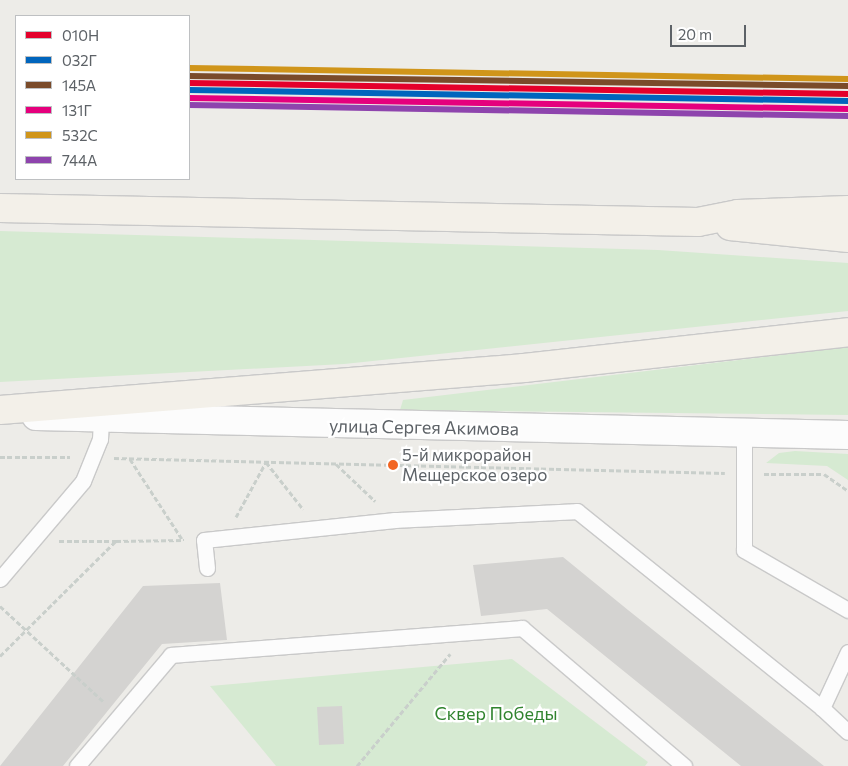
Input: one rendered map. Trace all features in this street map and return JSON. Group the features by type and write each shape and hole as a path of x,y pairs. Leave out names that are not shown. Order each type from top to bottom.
{"main road":[{"path":"0,208 698,222 848,238"},
{"path":"698,222 738,214 848,210"},
{"path":"0,410 524,368 848,332"}],"street":[{"name":"улица Сергея Акимова","path":"0,415 101,419 744,431 848,435"}],"lane":[{"path":"0,579 29,541 82,481 93,457 101,419"},
{"path":"744,431 744,550 848,610"},
{"path":"207,568 204,540 394,520 577,511 822,708 848,732"},
{"path":"77,766 171,655 522,628 686,765"},
{"path":"822,708 848,652"}],"path":[{"path":"0,458 93,457 824,474 848,491"},
{"path":"130,458 182,540"},
{"path":"266,462 317,528"},
{"path":"225,538 266,462"},
{"path":"336,464 394,520"},
{"path":"29,541 204,540"},
{"path":"0,656 116,541"},
{"path":"0,606 25,632 120,716"},
{"path":"357,766 468,632"}],"green space":[{"path":"0,231 658,250 848,263 848,311 344,364 0,382"},
{"path":"848,347 848,415 400,410 403,400"},
{"path":"795,451 848,454 848,480 827,466 766,463 779,453"},
{"name":"Сквер Победы","path":"512,659 648,762 645,766 276,766 210,686"}],"building":[{"path":"563,557 824,766 741,766 547,609 481,616 473,565"},
{"path":"220,583 227,640 162,644 63,766 0,766 143,586"},
{"path":"342,706 344,744 319,745 317,707"}],"transit line":[{"name":"532С","path":"190,68 848,79"},
{"name":"145А","path":"190,76 848,86"},
{"name":"010Н","path":"190,83 848,94"},
{"name":"032Г","path":"190,90 848,101"},
{"name":"131Г","path":"190,98 848,109"},
{"name":"744А","path":"190,105 848,116"}],"place":[{"name":"5-й микрорайон Мещерское озеро","path":"393,465"}]}
